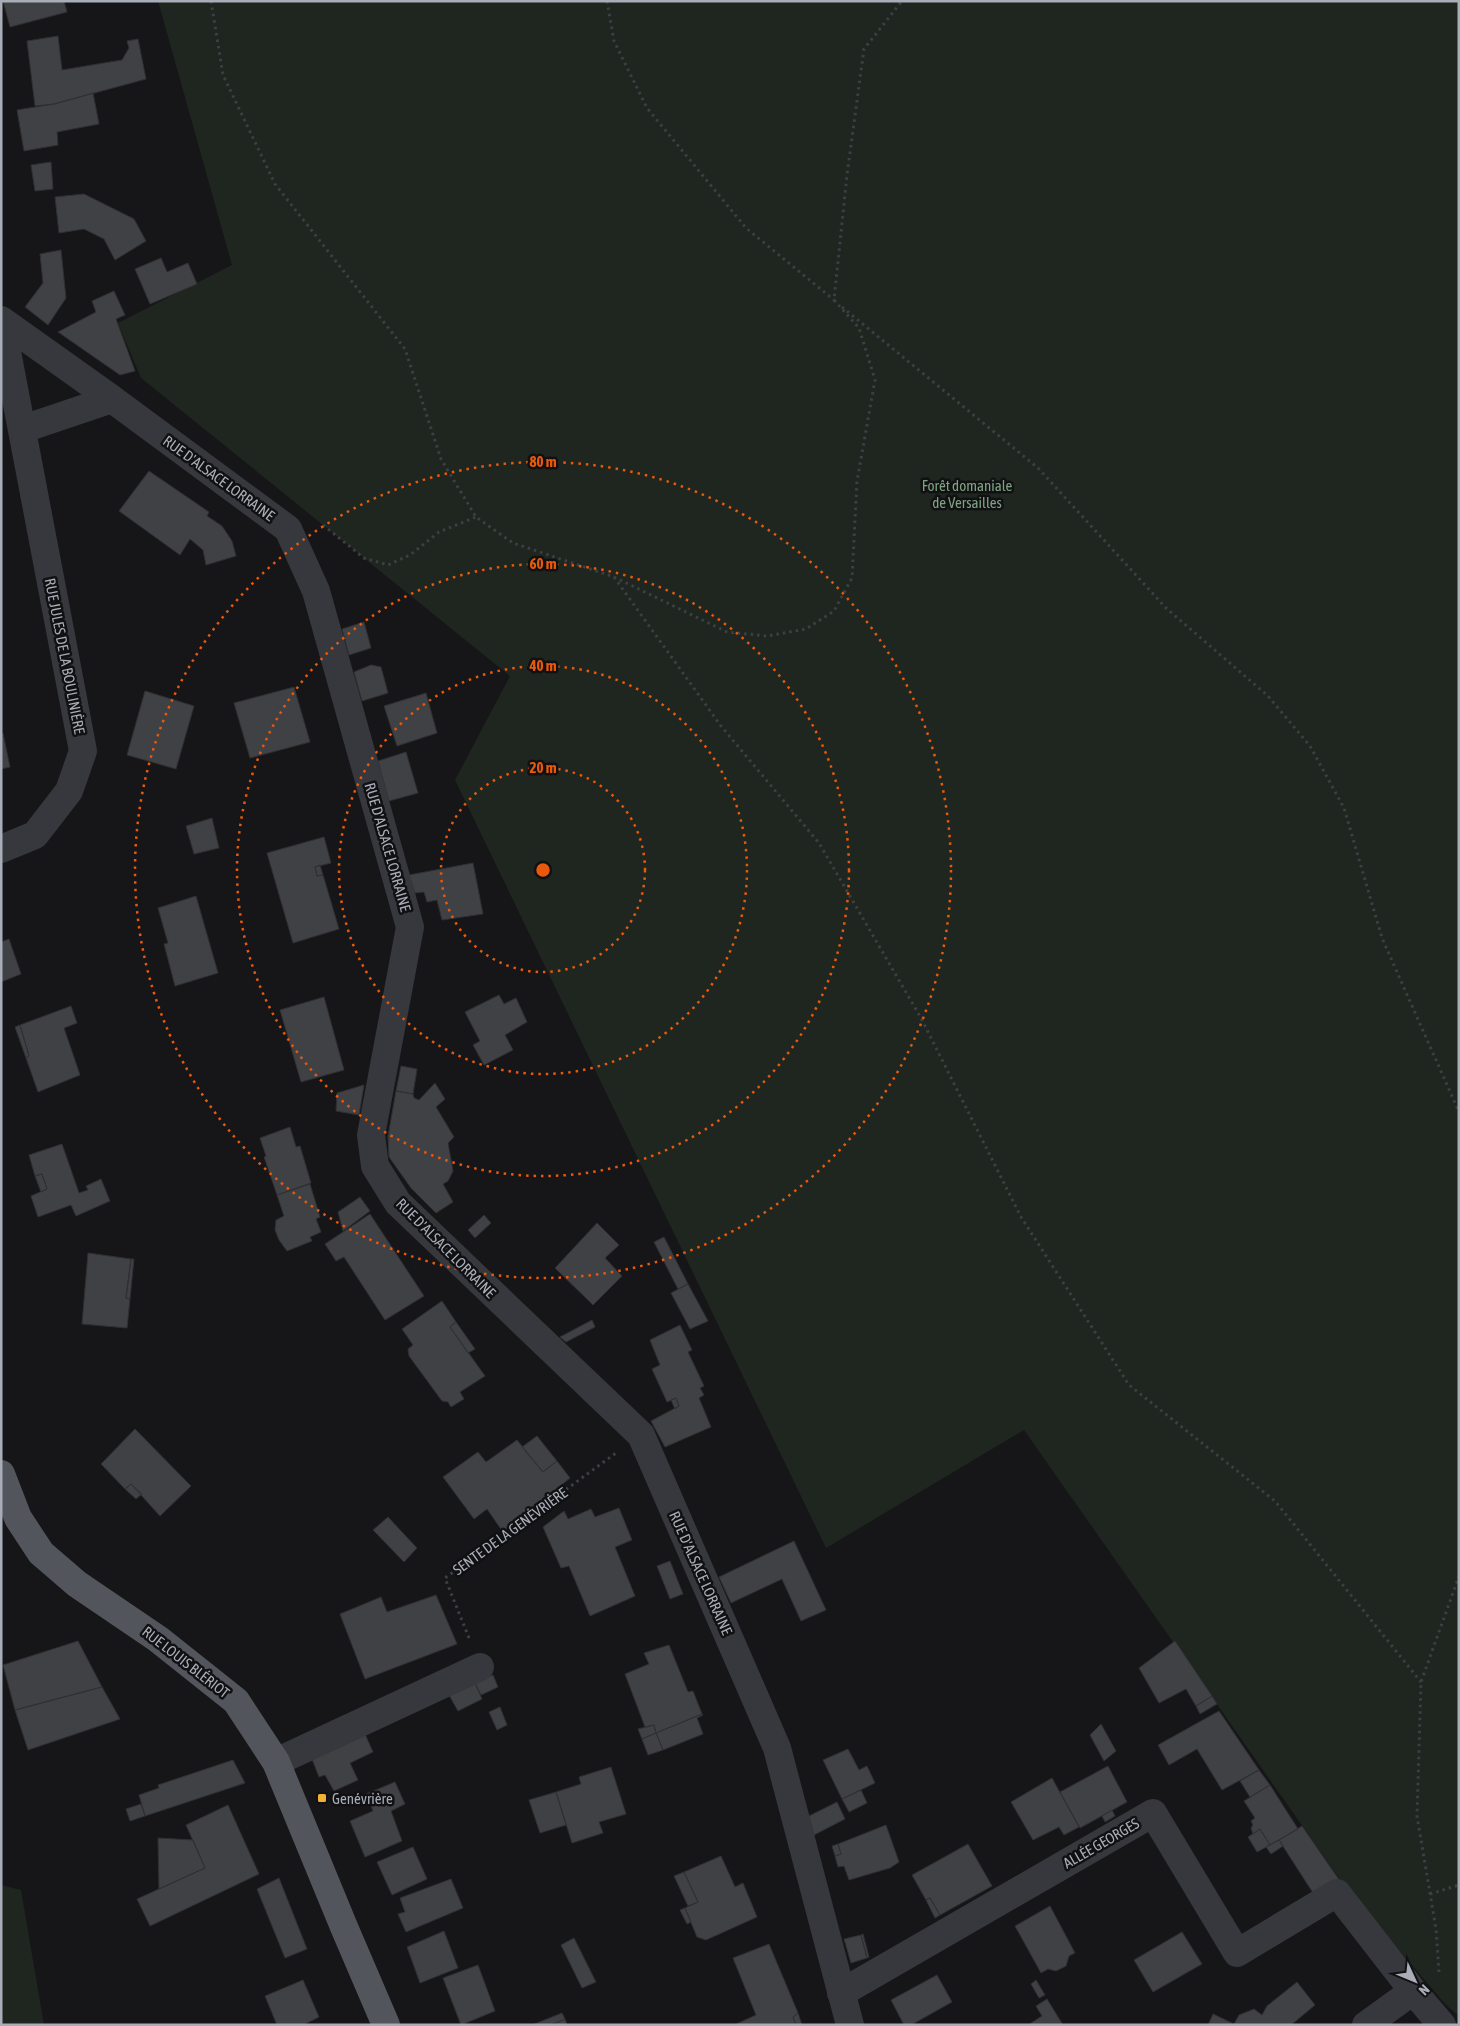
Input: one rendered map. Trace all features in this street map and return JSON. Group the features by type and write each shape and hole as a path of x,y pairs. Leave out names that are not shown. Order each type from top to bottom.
{"main road":[{"name":"RUE LOUIS BLÉRIOT","path":"1,1474 18,1518 41,1554 76,1584 158,1639 236,1702 276,1762 386,2025"}],"street":[{"name":"RUE D'ALSACE LORRAINE","path":"1,320 288,529 316,591 410,927 371,1135 375,1166 398,1203 641,1435 777,1748 850,2025"},
{"name":"RUE JULES DE LA BOULINIÈRE","path":"1,320 83,751 69,792 36,835 1,849"},
{"path":"23,429 112,399"},
{"path":"276,1762 480,1667"},
{"name":"ALLÉE GEORGES","path":"841,1992 1153,1813 1237,1952 1337,1892 1413,1991"},
{"path":"1366,2025 1413,1991 1442,2025"}],"path":[{"path":"211,1 223,75 276,184 405,349 441,459 476,517 513,543 614,577 727,632 767,636 806,629 834,612 852,578 857,481 875,380 859,328 834,300 864,48 902,1"},
{"path":"607,1 614,41 647,108 746,228 1038,468 1166,608 1268,696 1310,746 1344,808 1382,938 1459,1112"},
{"path":"288,529 315,519 364,558 388,565 410,555 439,532 476,517"},
{"path":"614,577 721,726 819,843 921,1018 1021,1217 1129,1385 1275,1501 1421,1682"},
{"name":"SENTE DE LA GENÉVRIÈRE","path":"480,1667 445,1578 641,1435"},
{"path":"1440,1977 1436,1929 1418,1816 1421,1682 1459,1576"},
{"path":"1430,1894 1459,1886"}],"green space":[{"name":"Forêt domaniale de Versailles","path":"158,1 1459,1 1459,2016 1446,2005 1346,1888 1024,1430 826,1548 455,780 510,676 141,378 118,323 232,265"},
{"path":"1,1885 21,1890 44,2025 1,2025"}],"building":[{"path":"3,1 64,1 67,12 10,27"},
{"path":"58,36 62,70 122,60 129,48 127,41 138,39 146,79 54,104 35,106 27,41"},
{"path":"93,93 99,124 57,132 58,145 24,151 17,110 54,104"},
{"path":"51,162 53,189 35,191 31,165"},
{"path":"84,194 134,219 146,241 115,260 104,239 84,229 59,233 55,197"},
{"path":"61,250 66,298 48,325 25,307 43,283 40,254"},
{"path":"161,258 167,272 188,263 197,284 150,304 135,269"},
{"path":"114,291 125,315 116,319 135,371 120,375 58,332 96,312 92,301"},
{"path":"149,471 209,512 207,516 222,526 232,541 236,556 206,565 203,550 190,539 180,555 119,511"},
{"path":"364,622 371,648 349,655 342,629"},
{"path":"371,665 381,667 388,693 362,701 354,672"},
{"path":"294,687 310,742 250,758 234,703"},
{"path":"145,691 194,706 176,769 127,755"},
{"path":"426,693 437,733 397,746 384,706"},
{"path":"3,733 10,767 1,769 1,734"},
{"path":"406,752 418,793 389,801 378,761"},
{"path":"212,818 219,848 194,854 186,826"},
{"path":"324,837 331,863 315,867 317,876 323,875 339,929 293,943 267,853"},
{"path":"473,863 483,914 442,920 437,900 427,902 424,892 415,893 409,875"},
{"path":"320,865 323,875 317,876 315,867"},
{"path":"196,896 218,973 175,986 164,944 168,943 158,908"},
{"path":"9,939 21,974 1,982 1,942"},
{"path":"499,995 504,1004 516,998 527,1022 505,1035 513,1050 484,1065 473,1045 480,1041 465,1012"},
{"path":"324,997 344,1070 301,1082 280,1010"},
{"path":"71,1006 77,1023 64,1028 80,1075 38,1092 26,1058 29,1056 20,1025"},
{"path":"20,1025 29,1056 26,1058 15,1027"},
{"path":"401,1066 417,1069 413,1094 396,1091"},
{"path":"435,1083 445,1099 436,1107 454,1137 448,1143 453,1171 448,1181 443,1184 453,1202 436,1213 411,1188 389,1157 388,1136 396,1091 413,1094 414,1098 419,1100"},
{"path":"364,1085 359,1115 336,1111 337,1093"},
{"path":"290,1127 296,1147 300,1146 311,1183 277,1195 264,1157 266,1156 260,1138"},
{"path":"62,1144 79,1193 88,1190 86,1186 101,1179 110,1201 76,1216 71,1205 38,1217 31,1196 47,1189 42,1174 35,1176 29,1155"},
{"path":"42,1174 47,1189 41,1192 35,1176"},
{"path":"310,1184 320,1217 316,1219 321,1232 310,1237 312,1241 287,1251 275,1230 276,1220 284,1216 277,1195"},
{"path":"360,1197 370,1211 343,1231 338,1212"},
{"path":"370,1214 424,1296 385,1320 344,1257 336,1261 325,1244"},
{"path":"484,1215 491,1223 475,1238 468,1230"},
{"path":"597,1223 619,1245 605,1258 622,1276 593,1305 555,1268"},
{"path":"664,1237 688,1284 678,1289 654,1242"},
{"path":"88,1253 131,1259 126,1298 130,1299 127,1328 82,1324"},
{"path":"131,1259 134,1259 130,1299 126,1298"},
{"path":"688,1284 708,1321 690,1329 671,1293"},
{"path":"442,1301 456,1322 450,1327 485,1376 460,1392 464,1399 451,1407 448,1402 442,1401 409,1356 408,1349 413,1345 402,1329"},
{"path":"592,1320 595,1327 566,1342 560,1337"},
{"path":"456,1322 475,1349 468,1353 450,1327"},
{"path":"680,1325 692,1350 688,1352 704,1386 700,1388 704,1395 699,1398 711,1427 665,1447 651,1421 679,1406 676,1398 667,1402 652,1369 660,1365 650,1340"},
{"path":"676,1398 679,1406 675,1409 671,1400"},
{"path":"135,1429 191,1486 160,1516 131,1484 125,1489 101,1464"},
{"path":"537,1436 557,1461 543,1472 522,1447"},
{"path":"517,1440 543,1472 557,1461 570,1478 503,1532 487,1509 474,1519 443,1477 478,1452 486,1462"},
{"path":"131,1484 142,1494 136,1499 125,1489"},
{"path":"619,1508 632,1540 615,1547 635,1596 590,1616 569,1566 561,1568 543,1527 564,1511 568,1519 591,1509 595,1517"},
{"path":"388,1517 417,1548 404,1562 373,1530"},
{"path":"794,1541 826,1610 801,1621 782,1579 731,1603 719,1577"},
{"path":"670,1561 683,1594 670,1599 657,1566"},
{"path":"436,1595 457,1644 365,1679 340,1614 381,1597 387,1612"},
{"path":"78,1641 102,1687 15,1710 3,1665"},
{"path":"1175,1641 1212,1696 1196,1706 1186,1689 1159,1703 1139,1668"},
{"path":"669,1645 688,1692 693,1691 702,1714 656,1733 654,1725 645,1727 625,1674 649,1664 644,1653"},
{"path":"493,1675 498,1687 481,1695 475,1683"},
{"path":"475,1683 482,1699 458,1711 449,1695"},
{"path":"102,1687 120,1719 28,1750 15,1710"},
{"path":"1212,1696 1217,1704 1200,1714 1196,1706"},
{"path":"500,1707 507,1725 497,1730 489,1712"},
{"path":"1219,1711 1259,1770 1222,1790 1197,1749 1169,1765 1158,1745"},
{"path":"702,1714 697,1718 703,1734 663,1750 656,1733"},
{"path":"1101,1724 1116,1751 1104,1761 1090,1735"},
{"path":"654,1725 656,1733 642,1739 638,1729"},
{"path":"656,1733 663,1750 648,1755 642,1739"},
{"path":"365,1734 373,1752 350,1763 358,1780 334,1791 325,1775 319,1777 312,1759"},
{"path":"848,1749 859,1770 867,1766 875,1783 842,1799 823,1760"},
{"path":"233,1760 245,1783 145,1816 139,1795 159,1788 158,1785"},
{"path":"1108,1766 1127,1802 1080,1828 1060,1792"},
{"path":"611,1767 626,1814 599,1822 603,1833 572,1843 556,1792 581,1784 579,1777"},
{"path":"1259,1770 1270,1785 1250,1797 1240,1781"},
{"path":"1052,1778 1079,1827 1064,1835 1059,1827 1033,1840 1011,1802"},
{"path":"395,1782 405,1804 391,1811 402,1841 365,1857 350,1821 373,1811 366,1794"},
{"path":"1270,1785 1298,1829 1270,1845 1260,1829 1253,1834 1251,1821 1255,1818 1244,1801"},
{"path":"861,1790 867,1803 849,1812 842,1799"},
{"path":"556,1792 566,1825 540,1833 529,1800"},
{"path":"837,1802 845,1819 814,1835 809,1816"},
{"path":"141,1804 145,1816 130,1821 126,1809"},
{"path":"228,1805 259,1874 150,1926 137,1899 205,1868 186,1825"},
{"path":"1112,1810 1115,1816 1105,1822 1102,1816"},
{"path":"886,1825 899,1862 890,1868 849,1880 844,1866 838,1867 835,1856 841,1854 838,1844"},
{"path":"1302,1826 1340,1881 1315,1896 1279,1840"},
{"path":"1260,1829 1270,1845 1257,1852 1248,1837"},
{"path":"158,1838 193,1840 205,1868 159,1889"},
{"path":"1279,1840 1283,1846 1271,1854 1266,1847"},
{"path":"838,1844 841,1854 835,1856 832,1846"},
{"path":"968,1844 992,1886 940,1915 930,1898 926,1900 912,1875"},
{"path":"413,1847 427,1879 392,1895 377,1862"},
{"path":"721,1856 735,1887 743,1883 757,1917 706,1940 697,1937 685,1908 698,1902 684,1872"},
{"path":"684,1872 698,1902 688,1906 674,1876"},
{"path":"279,1878 307,1949 285,1958 257,1889"},
{"path":"451,1879 463,1908 406,1932 398,1914 405,1912 400,1898"},
{"path":"930,1898 940,1915 935,1918 926,1900"},
{"path":"1050,1906 1075,1953 1069,1956 1066,1966 1056,1971 1048,1969 1041,1973 1015,1926"},
{"path":"685,1908 691,1922 687,1924 680,1910"},
{"path":"444,1931 458,1968 420,1983 407,1947"},
{"path":"1182,1932 1202,1964 1153,1992 1134,1960"},
{"path":"863,1934 869,1957 867,1958 861,1935"},
{"path":"861,1935 867,1958 851,1963 844,1939"},
{"path":"574,1938 596,1982 582,1988 561,1945"},
{"path":"769,1944 798,2013 793,2017 796,2025 734,2025 756,2015 733,1958"},
{"path":"478,1965 495,2011 461,2025 443,1978"},
{"path":"937,1975 952,2002 911,2025 904,2025 891,2000"},
{"path":"303,1980 319,2017 303,2025 277,2025 265,1996"},
{"path":"1036,1980 1045,1995 1039,1998 1031,1984"},
{"path":"1297,1982 1315,2005 1291,2025 1208,2025 1213,2014 1234,2024 1239,2015 1254,2009 1262,2015 1267,2006"},
{"path":"1047,1999 1063,2025 1028,2025 1042,2016 1036,2006"},
{"path":"562,2013 565,2019 551,2025 532,2025"},
{"path":"798,2013 802,2025 796,2025 793,2017"},
{"path":"565,2019 567,2025 551,2025"}],"place":[{"name":"Genévrière","path":"322,1798"}]}
